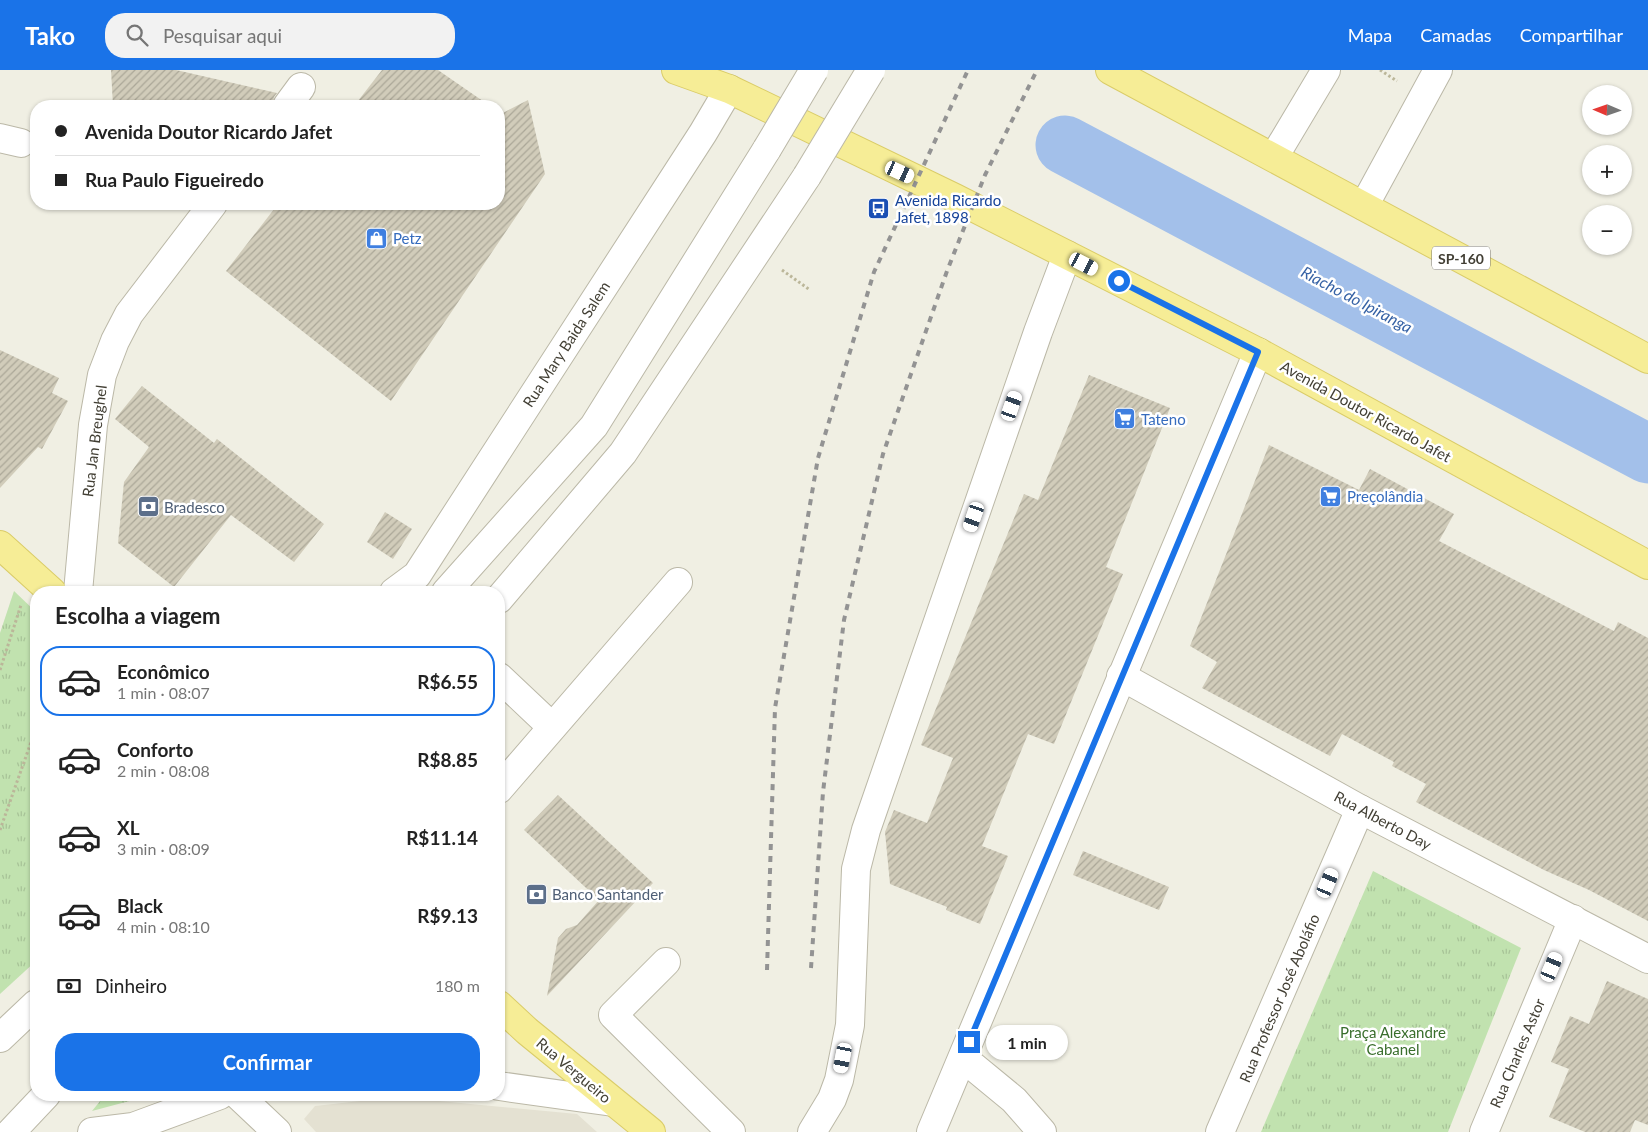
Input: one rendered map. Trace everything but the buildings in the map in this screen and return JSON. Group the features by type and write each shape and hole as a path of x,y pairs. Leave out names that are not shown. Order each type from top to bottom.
{"main road":[{"name":"Avenida Doutor Ricardo Jafet","path":"676,70 729,89 955,198 1258,352 1648,565"},
{"name":"SP-160","path":"1110,70 1648,359"},
{"path":"0,545 45,586"},
{"name":"Rua Vergueiro","path":"505,1013 651,1132"}],"street":[{"path":"451,586 594,426 767,149 814,70"},
{"path":"505,592 623,453 807,176 871,70"},
{"path":"1274,157 1326,70"},
{"path":"1364,206 1438,70"},
{"name":"Rua Mary Baida Salem","path":"402,586 417,574 703,133 729,89"},
{"name":"Rua Jan Breughel","path":"79,586 93,425 102,375 115,341 129,314 208,210"},
{"path":"812,1132 832,1099 850,1025 856,869 866,830 1038,332 1067,255"},
{"path":"931,1132 1258,352"},
{"path":"505,782 678,582"},
{"name":"Rua Alberto Day","path":"1121,676 1360,809 1648,959"},
{"path":"505,683 552,727"},
{"name":"Rua Professor José Aboláfio","path":"1220,1132 1360,809"},
{"name":"Rua Charles Astor","path":"1484,1132 1572,919"},
{"path":"666,962 613,1015 731,1132"},
{"path":"0,1038 30,1010"},
{"path":"963,1058 1014,1100 1042,1132"},
{"path":"505,1087 612,1102"},
{"path":"11,1132 40,1101"},
{"path":"92,1132 129,1129 204,1101"},
{"path":"244,1101 277,1132"}],"path":[{"path":"1380,70 1400,82"},
{"path":"0,670 23,599"},
{"path":"0,830 30,745"}],"shaded area":[{"path":"361,1101 439,1101 577,1114 597,1132 316,1132 304,1119 315,1106"}],"green space":[{"path":"14,591 30,606 30,966 0,994 0,633"},
{"name":"Praça Alexandre Cabanel","path":"1373,871 1521,948 1448,1132 1261,1132"},
{"path":"100,1101 130,1101 92,1111"}],"waterway":[{"name":"Riacho do Ipiranga","path":"1065,145 1648,454"}],"railway":[{"path":"767,970 775,708 818,458 874,272 968,70"},
{"path":"811,968 823,792 844,620 883,454 947,271 985,175 1037,70"}],"place":[{"name":"Avenida Ricardo Jafet, 1898","path":"879,209"},
{"name":"Petz","path":"377,238"},
{"name":"Tateno","path":"1125,419"},
{"name":"Preçolândia","path":"1331,496"},
{"name":"Bradesco","path":"148,507"},
{"name":"Banco Santander","path":"536,894"}],"route":[{"path":"969,1042 1258,352 1119,281"}]}
